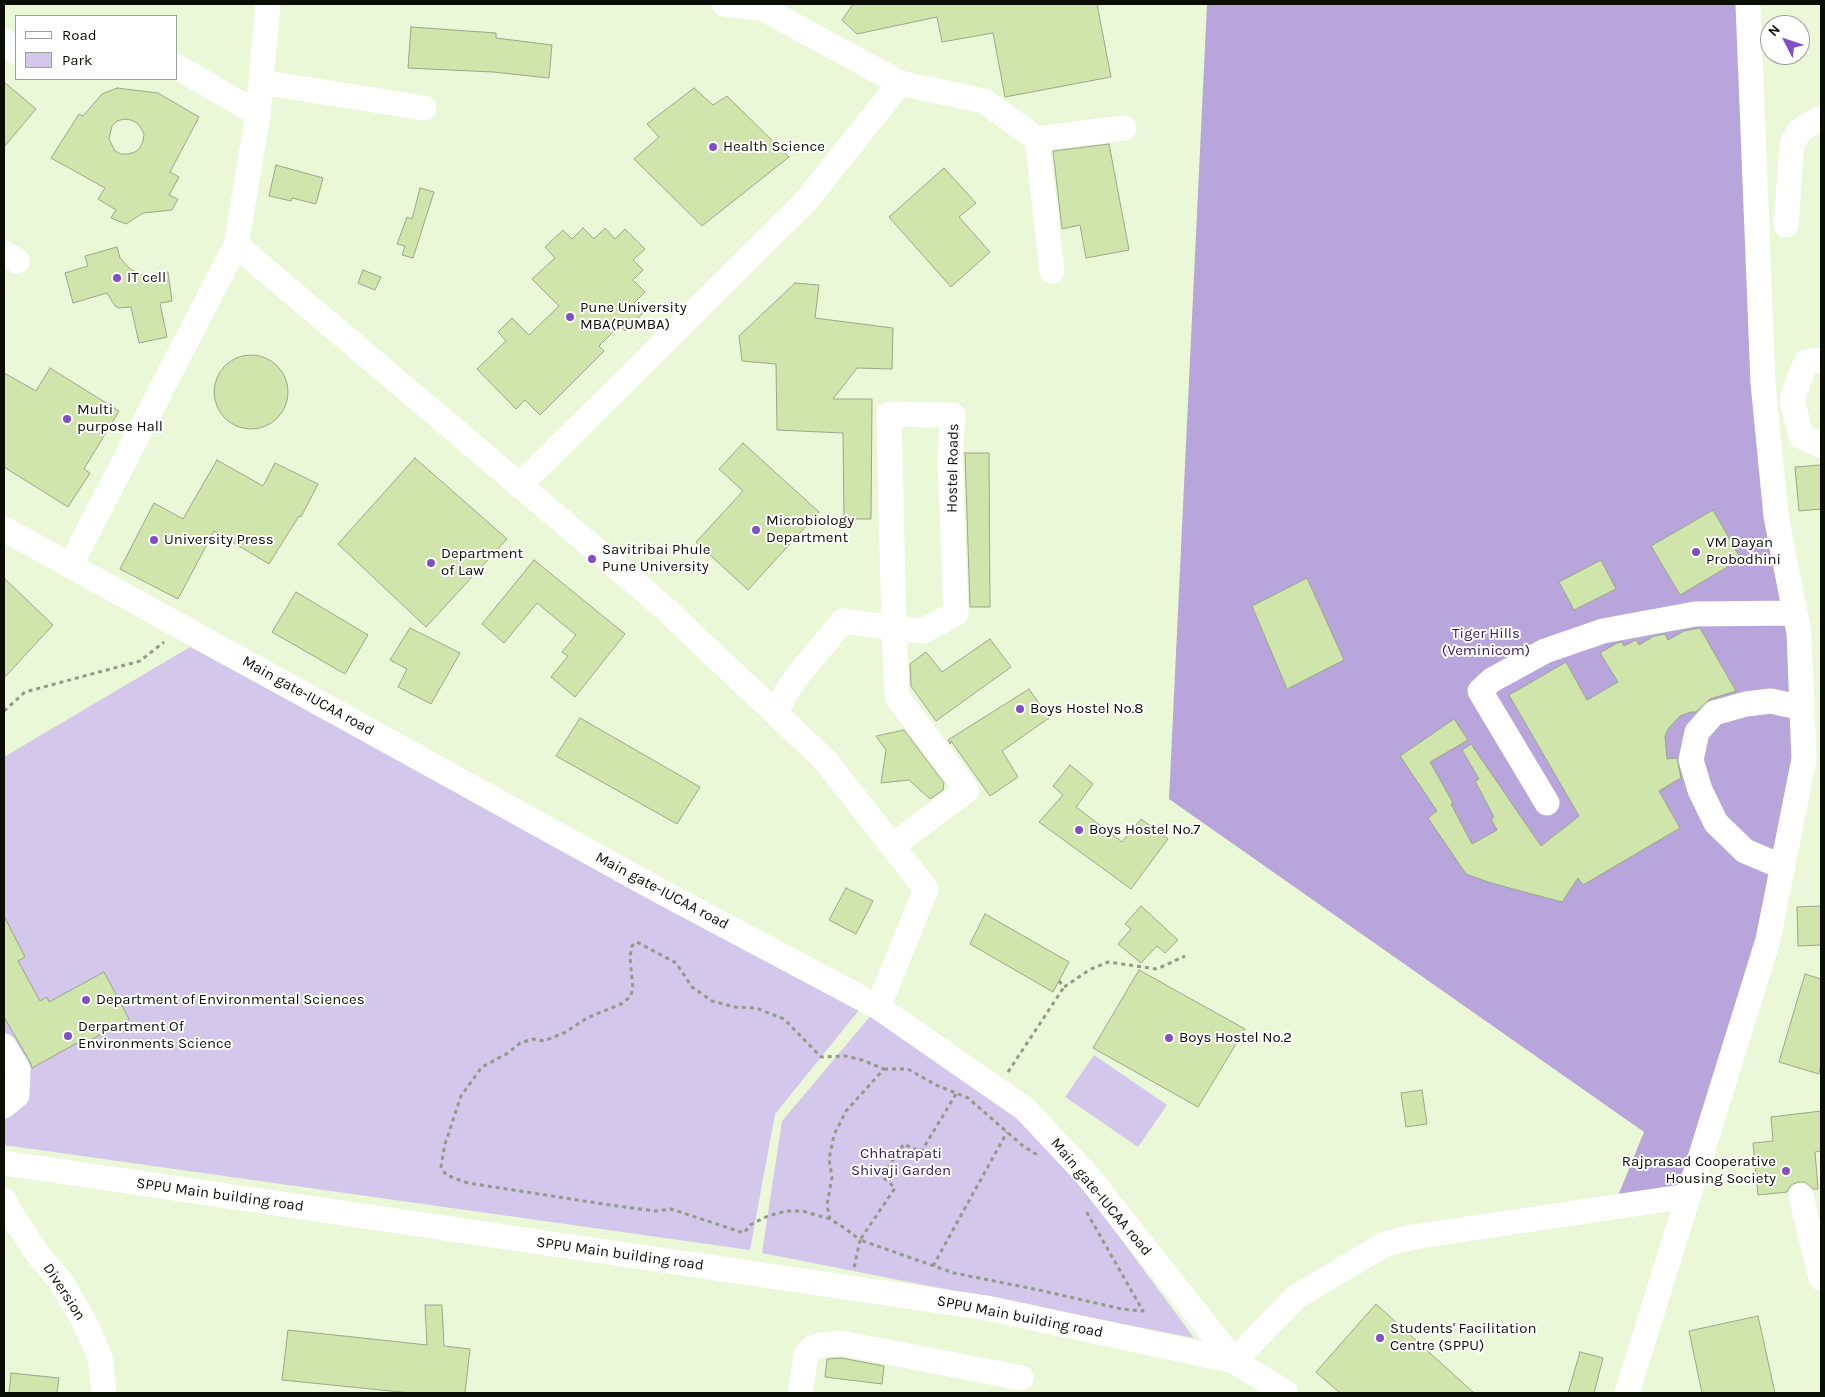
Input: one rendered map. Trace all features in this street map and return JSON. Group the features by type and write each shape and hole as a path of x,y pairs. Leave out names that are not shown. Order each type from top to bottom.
{"street":[{"path":"70,566 236,245 258,114 268,4"},
{"path":"724,4 761,6 900,83 984,101 1037,139 1124,128"},
{"path":"1627,1393 1768,940 1804,759 1799,633 1776,516 1764,383 1748,4"},
{"path":"4,41 15,51"},
{"path":"178,67 258,114"},
{"path":"261,82 424,108"},
{"path":"518,486 805,202 900,83"},
{"path":"1786,225 1792,144 1800,130 1821,118"},
{"path":"1037,139 1052,271"},
{"path":"236,245 518,486 660,604 824,760 926,889 878,1006"},
{"path":"1821,360 1806,362 1792,399 1801,436 1821,445"},
{"name":"Hostel Roads","path":"892,846 967,790 897,696 894,628 889,414 953,415 950,458 956,613 923,631 894,628"},
{"name":"Main gate-IUCAA road","path":"4,529 658,890 878,1006 1025,1109 1087,1175 1234,1362"},
{"path":"1547,803 1480,692 1492,680 1545,652 1603,631 1695,614 1795,613"},
{"path":"774,712 797,676 843,621 894,628"},
{"path":"1783,866 1745,851 1716,823 1700,790 1691,760 1697,732 1714,713 1746,704 1771,701 1802,708"},
{"path":"4,1046 18,1068 17,1095 4,1106"},
{"name":"SPPU Main building road","path":"4,1163 987,1308 1234,1362"},
{"path":"1286,1393 1234,1362 1296,1298 1385,1244 1688,1196"},
{"path":"1801,1196 1821,1278"},
{"name":"Diversion","path":"4,1200 10,1212 60,1282 84,1321 100,1357 104,1393"},
{"path":"800,1393 806,1355 812,1348 820,1345 842,1343 1021,1378"}],"path":[{"path":"4,711 25,692 140,661 182,627"},
{"path":"1046,1161 1023,1146 968,1098 936,1085 908,1069 884,1068 844,1056 821,1057 784,1019 756,1008 735,1007 712,1001 692,987 676,963 637,942 632,946 630,957 633,989 630,997 621,1004 587,1018 564,1033 544,1041 534,1039 520,1043 508,1053 482,1067 461,1096 445,1144 441,1166 446,1175 468,1183 610,1206 655,1211 671,1209 744,1233 750,1225 768,1216 786,1211 802,1211 830,1220 860,1240 954,1273 1122,1309 1143,1311 1082,1203"},
{"path":"996,1089 1064,987 1089,970 1108,962 1157,969 1186,956"},
{"path":"1059,981 1064,987"},
{"path":"830,1220 827,1205 832,1177 829,1159 834,1135 846,1111 884,1068"},
{"path":"850,1288 860,1240 895,1188 882,1176 904,1144 921,1152 956,1094"},
{"path":"934,1266 1007,1132"}],"green space":[{"name":"Tiger Hills (Veminicom)","path":"1207,4 1748,4 1763,383 1804,759 1688,1196 1613,1208 1644,1132 1169,799"},
{"path":"190,647 860,1009 775,1114 750,1250 4,1145 4,757"},
{"name":"Chhatrapati Shivaji Garden","path":"878,1007 1025,1109 1194,1338 762,1253 782,1121"},
{"path":"1094,1055 1167,1105 1138,1147 1065,1097"}],"building":[{"path":"853,4 1097,4 1111,77 1005,97 993,33 942,42 937,17 857,34 842,20"},
{"path":"411,27 496,33 496,38 552,45 549,78 493,72 408,68"},
{"path":"4,82 36,109 4,147"},
{"path":"117,88 158,93 199,117 170,172 179,177 169,195 178,199 172,210 143,213 126,224 111,218 116,210 98,199 105,188 51,158 79,114 83,116 102,94","holes":["131,120 141,128 144,134 143,141 140,148 135,152 121,154 115,151 109,139 112,126 117,121"]},
{"name":"Health Science","path":"694,88 713,105 727,96 789,157 702,226 634,159 659,137 647,124"},
{"path":"1109,144 1129,250 1086,258 1080,225 1062,229 1053,151"},
{"path":"276,165 323,178 316,204 292,198 291,201 269,196"},
{"path":"944,168 976,203 959,217 990,252 951,287 889,217"},
{"path":"420,188 434,192 413,258 402,255 405,246 397,244 407,217 412,219"},
{"path":"583,228 594,239 605,228 615,239 625,229 645,249 633,260 643,270 633,280 645,292 634,303 643,313 625,331 620,325 599,346 604,351 540,415 525,400 516,409 477,369 506,341 498,332 512,318 529,335 559,306 532,279 555,258 545,247 563,230 572,239"},
{"path":"117,247 120,258 130,269 144,276 168,272 172,301 160,303 167,337 139,343 131,307 119,308 115,306 107,293 73,303 65,273 88,266 85,256"},
{"path":"363,270 381,277 375,290 358,283"},
{"path":"795,283 819,285 815,318 893,328 892,369 857,368 833,399 872,399 871,519 844,519 843,433 777,430 776,364 742,361 739,336"},
{"path":"244,355 258,355 272,361 282,371 288,385 288,399 282,413 272,423 258,429 244,429 230,423 220,413 214,399 214,385 220,371 230,361"},
{"path":"50,368 119,411 84,469 90,473 68,507 4,467 4,373 36,391"},
{"path":"743,443 819,512 748,590 696,542 743,491 719,469"},
{"path":"965,453 989,453 990,607 970,607"},
{"name":"Department of Law","path":"415,458 507,539 426,627 338,544"},
{"path":"217,460 263,486 275,463 318,484 301,517 299,516 269,564 214,531 178,599 120,569 154,503 183,519"},
{"path":"1821,465 1821,509 1799,511 1795,467"},
{"name":"VM Dayan Probodhini","path":"1713,510 1741,559 1680,595 1651,546"},
{"path":"534,560 625,634 575,697 551,677 568,656 562,652 576,635 537,603 504,643 482,624"},
{"path":"1601,560 1616,589 1574,610 1559,582"},
{"path":"4,578 53,625 4,678"},
{"path":"1307,578 1344,660 1287,689 1252,606"},
{"path":"296,592 368,635 345,674 272,632"},
{"path":"410,628 460,653 431,704 398,687 407,669 390,660"},
{"path":"1700,628 1736,691 1710,699 1696,712 1680,716 1668,729 1665,736 1667,759 1677,758 1681,778 1659,791 1680,828 1583,885 1578,878 1562,902 1491,883 1466,874 1428,818 1437,811 1400,756 1454,719 1468,740 1430,762 1453,803 1451,804 1472,844 1497,830 1491,819 1494,817 1475,781 1479,779 1462,750 1471,744 1541,846 1579,816 1509,695 1566,662 1587,700 1618,682 1600,653 1617,643 1622,642 1624,646 1636,640 1639,645 1654,636 1665,634 1668,640 1684,631"},
{"path":"990,639 1011,667 936,721 911,686 910,664 926,652 942,672"},
{"path":"1029,689 1049,718 1002,751 1018,777 990,796 951,741 950,744 948,740"},
{"path":"580,718 700,787 677,824 556,756"},
{"path":"904,730 944,783 943,790 930,799 909,780 881,783 886,750 876,736"},
{"name":"Boys Hostel No.7","path":"1070,765 1093,784 1076,807 1122,842 1141,819 1168,839 1131,889 1039,822 1063,795 1053,786"},
{"path":"846,888 873,901 856,934 829,920"},
{"path":"1141,906 1178,940 1165,953 1157,946 1141,963 1118,944 1131,929 1125,924"},
{"path":"1821,906 1821,945 1798,946 1797,907"},
{"path":"985,914 1069,962 1053,992 970,944"},
{"name":"Department of Environmental Sciences","path":"4,916 25,957 18,961 40,1001 47,997 49,1002 104,972 129,1019 79,1046 77,1043 32,1068 4,1017"},
{"name":"Boys Hostel No.2","path":"1139,970 1245,1029 1198,1107 1093,1048"},
{"path":"1805,974 1821,979 1821,1064 1819,1074 1779,1062"},
{"path":"1422,1090 1427,1124 1406,1127 1401,1093"},
{"name":"Rajprasad Cooperative Housing Society","path":"1821,1111 1821,1151 1815,1152 1818,1189 1813,1189 1805,1182 1798,1182 1791,1185 1787,1192 1758,1195 1753,1143 1773,1141 1771,1117"},
{"name":"Students' Facilitation Centre (SPPU)","path":"1376,1304 1474,1393 1340,1393 1316,1372"},
{"path":"425,1305 442,1305 444,1346 470,1349 465,1393 411,1393 282,1380 288,1330 427,1345"},
{"path":"1758,1316 1775,1393 1702,1393 1689,1331"},
{"path":"1580,1352 1603,1358 1594,1393 1568,1393"},
{"path":"841,1358 884,1366 882,1384 825,1377 827,1359"},
{"path":"11,1373 59,1378 57,1393 9,1393"}],"place":[{"name":"Health Science","path":"713,147"},
{"name":"IT cell","path":"117,278"},
{"name":"Pune University MBA(PUMBA)","path":"570,317"},
{"name":"Multi purpose Hall","path":"67,419"},
{"name":"Microbiology Department","path":"756,530"},
{"name":"University Press","path":"154,540"},
{"name":"VM Dayan Probodhini","path":"1696,552"},
{"name":"Savitribai Phule Pune University","path":"592,559"},
{"name":"Department of Law","path":"431,563"},
{"name":"Boys Hostel No.8","path":"1020,709"},
{"name":"Boys Hostel No.7","path":"1079,830"},
{"name":"Department of Environmental Sciences","path":"86,1000"},
{"name":"Derpartment Of Environments Science","path":"68,1036"},
{"name":"Boys Hostel No.2","path":"1169,1038"},
{"name":"Rajprasad Cooperative Housing Society","path":"1786,1171"},
{"name":"Students' Facilitation Centre (SPPU)","path":"1380,1338"}]}
